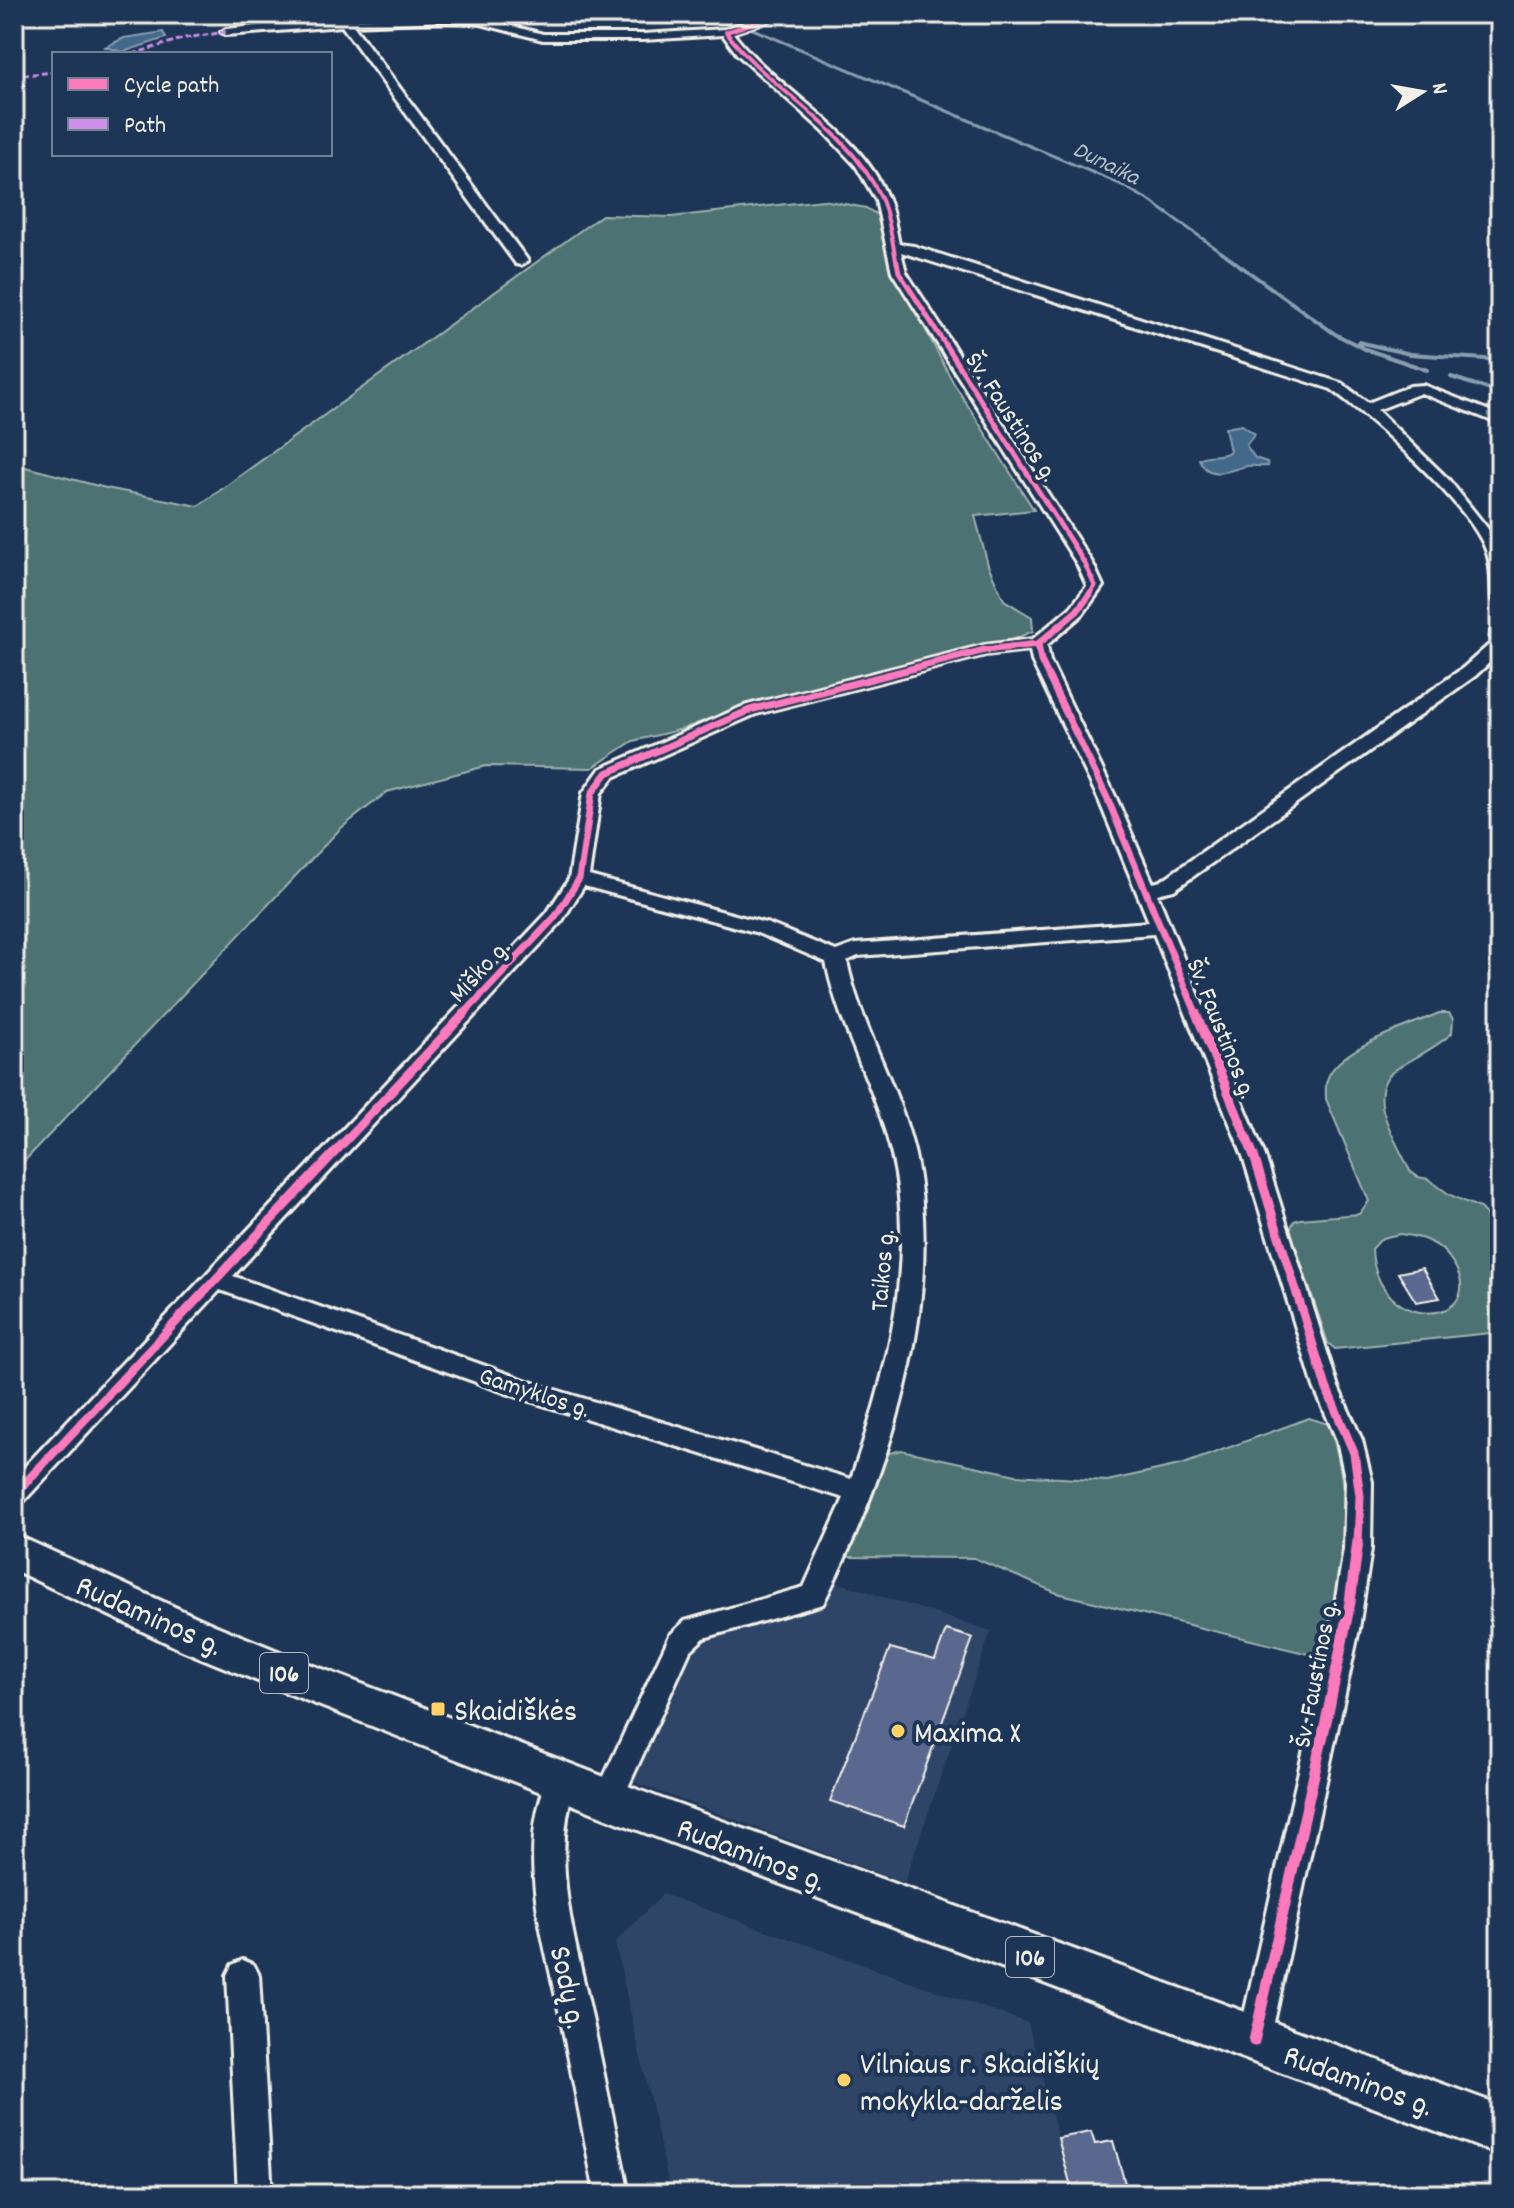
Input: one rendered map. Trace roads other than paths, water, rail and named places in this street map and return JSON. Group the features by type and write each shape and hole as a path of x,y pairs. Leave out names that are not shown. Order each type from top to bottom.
{"main road":[{"name":"Rudaminos g.","path":"14,1551 197,1637 292,1676 1254,2041 1500,2130"}],"street":[{"path":"226,32 289,25 465,19 543,37 643,37 726,32 781,14"},
{"path":"347,23 348,29 521,261"},
{"name":"Šv. Faustinos g.","path":"726,32 741,52 827,128 861,164 882,200 899,272 1085,564 1095,586 1079,609 1038,644 1041,661 1108,800 1254,1156 1326,1387 1354,1450 1361,1495 1355,1566 1303,1836 1254,2041"},
{"path":"894,248 909,249 1317,379 1348,393 1463,505 1493,545 1500,599"},
{"path":"1367,409 1415,389 1423,389 1500,420"},
{"path":"1146,890 1167,886 1469,672 1498,646 1500,631"},
{"name":"Miško g.","path":"14,1495 555,917 579,879 592,793 607,773 750,710 985,650 1038,644"},
{"path":"579,879 762,928 836,958 855,950 1161,927"},
{"name":"Taikos g.","path":"609,1798 680,1643 695,1629 813,1596 828,1569 877,1438 905,1320 914,1245 912,1195 903,1152 855,1026 836,958"},
{"name":"Gamyklos g.","path":"216,1279 532,1392 858,1492"},
{"name":"Sodų g.","path":"561,1780 550,1812 547,1852 552,1904 612,2194"},
{"path":"243,1975 255,2194"}],"waterway":[{"path":"549,14 573,25"},
{"name":"Dunaika","path":"717,14 735,22"},
{"name":"Dunaika","path":"748,27 1120,184 1150,201 1238,264"},
{"name":"Dunaika","path":"1235,262 1335,334 1365,349 1427,370"},
{"path":"1358,342 1410,354 1500,360"},
{"name":"Dunaika","path":"1451,377 1500,393"}],"place":[{"name":"Skaidiškės","path":"438,1709"},
{"name":"Maxima X","path":"898,1731"},
{"name":"Vilniaus r. Skaidiškių mokykla-darželis","path":"844,2080"}]}
